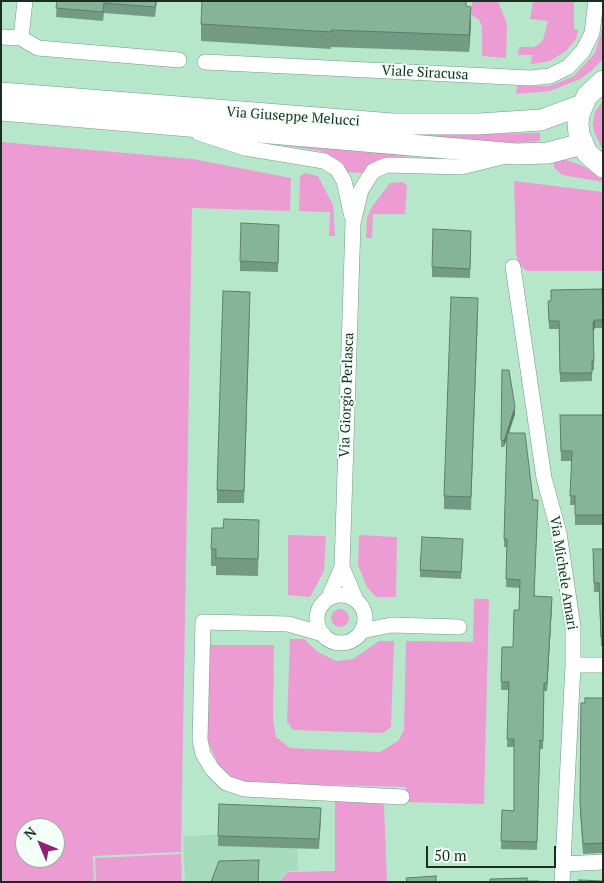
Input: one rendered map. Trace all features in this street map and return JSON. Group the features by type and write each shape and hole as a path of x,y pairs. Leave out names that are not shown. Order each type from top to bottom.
{"main road":[{"path":"603,81 594,88 582,105 578,124 582,144 587,153 603,168"},
{"name":"Via Giuseppe Melucci","path":"1,93 393,124 479,124 541,120 582,105"},
{"name":"Via Giuseppe Melucci","path":"1,110 516,154 548,153 582,144"}],"street":[{"path":"20,38 25,1"},
{"name":"Viale Siracusa","path":"205,62 530,78 550,76 568,67 584,51 592,33 596,1"},
{"path":"1,37 20,38 38,48 179,60"},
{"name":"Via Giorgio Perlasca","path":"179,126 245,148 324,161 337,169 344,181 353,223 342,567 323,605"},
{"name":"Via Giorgio Perlasca","path":"353,223 365,182 374,171 387,165 461,166 516,154"},
{"name":"Via Michele Amari","path":"513,267 544,478 559,534 573,627 573,665 562,882"},
{"name":"Via Giorgio Perlasca","path":"342,567 360,605 365,624 362,631"},
{"path":"288,624 337,595 345,595 391,626"},
{"path":"323,605 317,624 323,634 333,642 341,643 356,638 362,631 391,626 459,626"},
{"path":"323,634 288,624 203,622 200,740 203,754 212,769 226,783 244,789 402,798"},
{"path":"573,665 603,665"},
{"path":"563,864 603,862"}],"shaded area":[{"path":"472,1 498,1 507,24 506,58 482,56 482,26 479,20 471,14"},
{"path":"533,1 574,1 574,29 578,30 576,39 566,51 550,61 531,64 532,55 518,55 519,47 534,47 539,44 543,40 548,21 530,19"},
{"path":"602,29 603,59 591,71 580,79 550,91 516,94 517,86 550,86 574,76 595,53"},
{"path":"603,101 603,150 594,132 593,122 595,112"},
{"path":"540,133 540,141 513,143 418,135"},
{"path":"1,142 193,159 291,178 290,211 192,208 181,852 93,856 94,882 1,882"},
{"path":"280,145 419,156 387,157 375,161 364,173 347,172 338,160 328,154 317,150"},
{"path":"564,159 583,166 603,179 603,182 562,175 554,167 554,161"},
{"path":"305,173 318,176 333,205 335,236 329,236 330,212 299,211 300,176"},
{"path":"514,181 603,192 603,271 527,271 519,265 516,253"},
{"path":"403,182 407,186 405,214 373,214 372,238 366,238 367,217 372,207 390,183"},
{"path":"288,535 326,536 324,571 310,597 288,595"},
{"path":"359,535 397,537 396,597 376,597 367,587 358,565"},
{"path":"474,599 489,599 484,804 407,802 406,787 247,783 232,777 218,764 206,737 208,645 274,645 273,720 276,737 290,748 380,752 398,741 404,730 406,641 473,642"},
{"path":"336,609 344,609 349,614 347,625 336,627 331,622 331,614"},
{"path":"290,639 304,639 318,652 336,661 353,659 379,641 394,641 391,727 383,733 293,730 287,721"},
{"path":"335,801 384,804 387,882 279,882 288,872 335,871"},
{"path":"297,832 298,871 288,871 278,882 185,882 183,836"},
{"path":"181,854 182,882 96,882 95,858"}],"building":[{"path":"57,1 156,1 155,7 104,3 103,12 56,8"},
{"path":"202,1 466,1 466,6 471,7 469,35 331,30 331,32 201,24"},
{"path":"241,223 279,225 278,263 240,261"},
{"path":"433,229 471,231 470,269 432,267"},
{"path":"602,289 603,320 595,320 593,322 594,361 592,361 592,373 560,373 559,321 549,321 548,301 551,301 551,290"},
{"path":"223,291 250,292 244,491 217,490"},
{"path":"451,297 478,298 471,497 444,496"},
{"path":"502,370 509,370 515,407 504,441 501,440"},
{"path":"560,415 603,415 603,515 575,515 575,496 570,496 572,451 561,451"},
{"path":"507,433 525,433 533,500 538,500 534,596 552,597 547,683 544,683 543,741 540,740 537,842 501,841 502,810 514,811 514,739 507,739 509,682 501,682 502,647 513,647 514,610 519,610 520,580 506,579 507,539 504,539"},
{"path":"224,519 259,520 258,559 216,558 216,549 211,549 212,528 223,528"},
{"path":"422,537 463,539 461,572 420,570"},
{"path":"593,549 603,549 603,637 601,637 599,583 594,583"},
{"path":"585,698 603,698 603,843 583,844 580,802 581,703 585,703"},
{"path":"219,804 321,808 319,839 218,836"},
{"path":"259,860 258,882 211,882 219,861"},
{"path":"436,876 436,882 407,882 406,878"},
{"path":"527,878 527,881 539,882 490,882 490,879"},
{"path":"579,880 603,881 603,882 579,882"}]}
